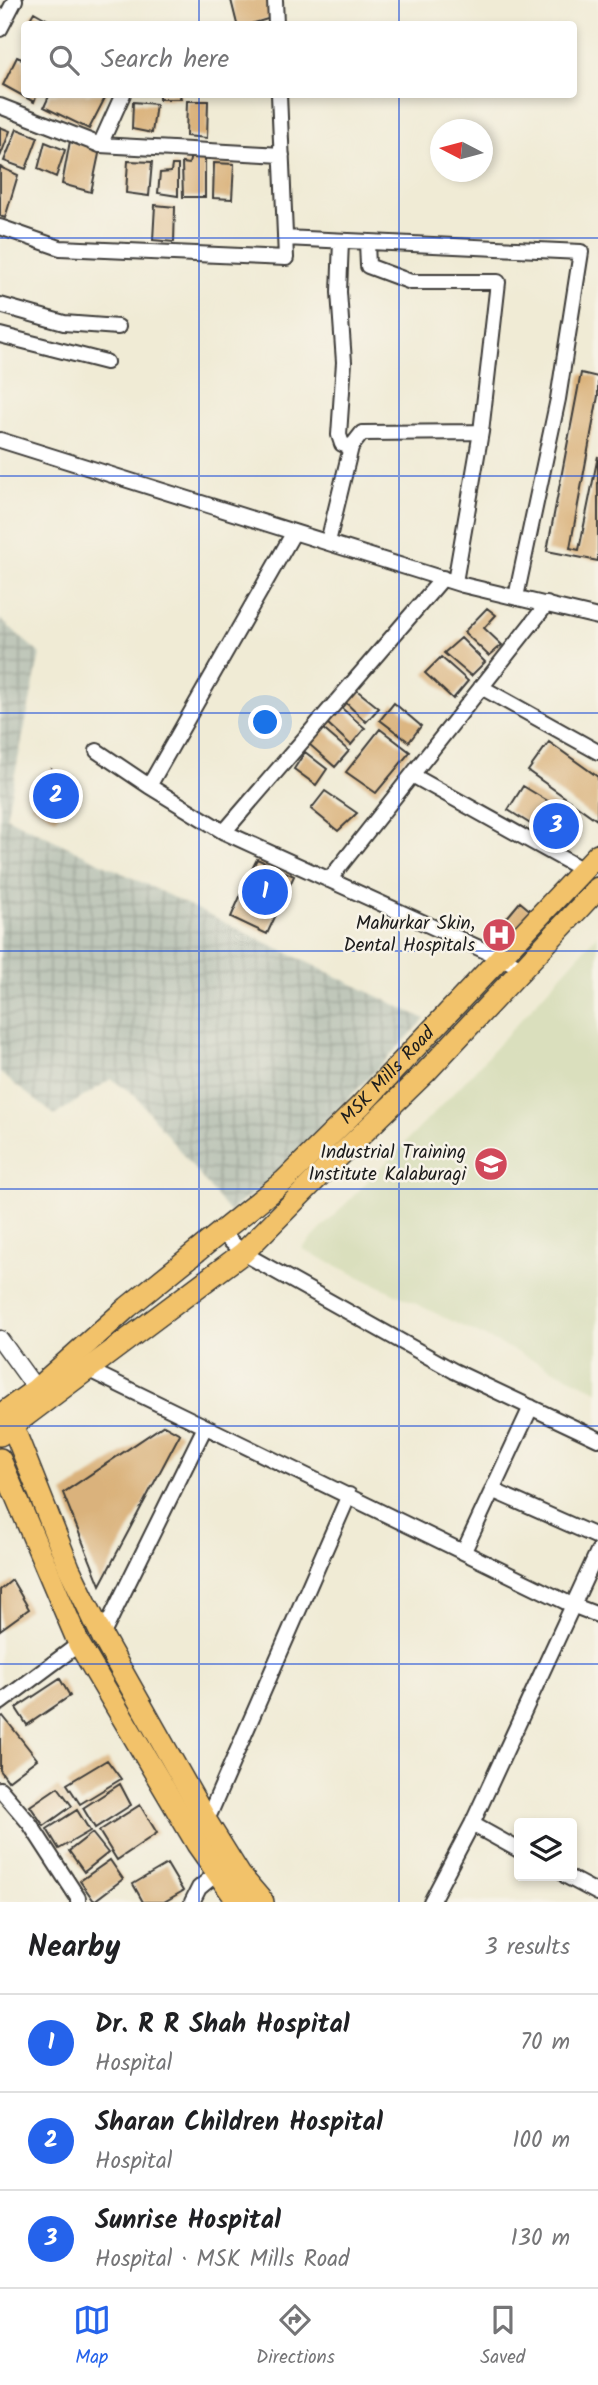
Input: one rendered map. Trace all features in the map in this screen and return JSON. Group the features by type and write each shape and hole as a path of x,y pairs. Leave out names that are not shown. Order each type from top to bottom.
{"main road":[{"name":"MSK Mills Road","path":"5,1421 40,1395 128,1307 284,1181 361,1105 598,853"},
{"name":"MSK Mills Road","path":"40,1395 89,1370 243,1253 425,1073 598,888"},
{"path":"5,1421 69,1568 102,1636 207,1822 238,1902"},
{"path":"0,1459 79,1644 197,1844 263,1902"}],"street":[{"path":"0,29 15,0"},
{"path":"275,0 276,21"},
{"path":"100,145 121,98"},
{"path":"0,227 60,248 286,258 279,98"},
{"path":"0,106 100,145 282,155"},
{"path":"285,238 581,252 558,399 516,597"},
{"path":"341,241 339,292 344,370 339,435 342,444 351,447"},
{"path":"224,832 449,580 481,432 498,282 411,282 368,266 368,242"},
{"path":"0,305 64,323 118,327"},
{"path":"0,335 106,362"},
{"path":"328,542 351,447 362,433 481,432"},
{"path":"0,440 449,580 598,617"},
{"path":"149,786 294,532"},
{"path":"329,880 547,604"},
{"path":"481,687 598,752"},
{"path":"97,751 224,832 523,968"},
{"path":"412,775 583,870"},
{"path":"221,1232 243,1253 454,1371 598,1439"},
{"path":"0,1339 40,1395"},
{"path":"89,1370 572,1605 598,1615"},
{"path":"464,1551 531,1407"},
{"path":"102,1636 205,1427"},
{"path":"492,1490 598,1537"},
{"path":"197,1844 349,1495"},
{"path":"431,1902 472,1824 598,1551"},
{"path":"0,1703 79,1644"},
{"path":"0,1789 30,1824 78,1902"},
{"path":"472,1824 514,1847"},
{"path":"192,1902 200,1888 224,1867"},
{"path":"575,1881 598,1893"}],"shaded area":[{"path":"0,619 40,654 6,817 425,1019 271,1179 229,1212 135,1095 111,1079 55,1115 0,1073"},
{"name":"Industrial Training Institute Kalaburagi","path":"598,934 598,1391 302,1249 467,1079"}],"building":[{"path":"231,0 270,0 271,18 261,21 236,21"},
{"path":"34,12 50,21 29,21"},
{"path":"17,57 21,59 21,95 3,85"},
{"path":"48,98 105,98 89,129 44,107"},
{"path":"187,101 208,101 207,138 186,136"},
{"path":"133,102 156,104 152,133 132,129"},
{"path":"0,127 10,131 0,157"},
{"path":"17,129 38,137 26,169 4,161"},
{"path":"70,141 100,149 91,192 62,184"},
{"path":"45,142 65,150 56,177 38,169"},
{"path":"191,155 205,157 205,197 183,197 182,163 189,164"},
{"path":"128,161 152,162 149,196 126,193"},
{"path":"214,163 234,164 232,199 213,198"},
{"path":"172,165 178,165 178,196 158,193 160,173 171,172"},
{"path":"0,167 18,175 5,218 0,216"},
{"path":"155,205 175,207 174,242 153,240"},
{"path":"581,373 598,377 598,396 570,548 579,550 598,456 598,561 547,551"},
{"path":"487,608 496,615 484,628 502,645 489,656 464,632"},
{"path":"461,638 485,662 471,676 444,653"},
{"path":"441,657 468,681 453,699 425,673"},
{"path":"354,688 379,708 366,722 343,700"},
{"path":"394,703 421,726 409,742 380,720"},
{"path":"338,705 365,728 351,745 326,722"},
{"path":"322,728 349,751 335,767 309,744"},
{"path":"380,729 410,752 376,793 346,772"},
{"path":"549,742 598,777 597,820 528,771"},
{"path":"305,752 327,769 316,785 294,769"},
{"path":"51,769 76,784 56,819 31,805"},
{"path":"523,786 576,818 561,843 508,810"},
{"path":"325,791 357,813 338,831 311,809"},
{"path":"257,859 294,876 267,934 231,917 246,883 252,886 257,876 250,873"},
{"path":"520,902 532,912 501,949 489,939"},
{"path":"164,1425 180,1434 100,1585 63,1493"},
{"path":"12,1580 29,1609 0,1630 0,1590"},
{"path":"60,1679 70,1696 27,1725 16,1708"},
{"path":"3,1716 37,1759 8,1781 0,1770 0,1718"},
{"path":"107,1760 121,1779 80,1804 67,1784"},
{"path":"120,1784 131,1805 95,1828 83,1808"},
{"path":"58,1787 72,1806 44,1826 30,1806"},
{"path":"140,1805 157,1833 117,1860 99,1831"},
{"path":"77,1810 90,1831 59,1849 47,1829"},
{"path":"92,1833 108,1853 84,1872 69,1851"},
{"path":"110,1860 123,1879 94,1901 80,1881"},
{"path":"167,1864 183,1891 164,1902 143,1902 133,1884"}],"place":[{"name":"Sharan Children Hospital","path":"56,796"},
{"name":"Sunrise Hospital","path":"556,826"},
{"name":"Dr. R R Shah Hospital","path":"265,892"},
{"name":"Mahurkar Skin, Dental Hospitals","path":"499,935"},
{"name":"Industrial Training Institute Kalaburagi","path":"491,1164"}]}
